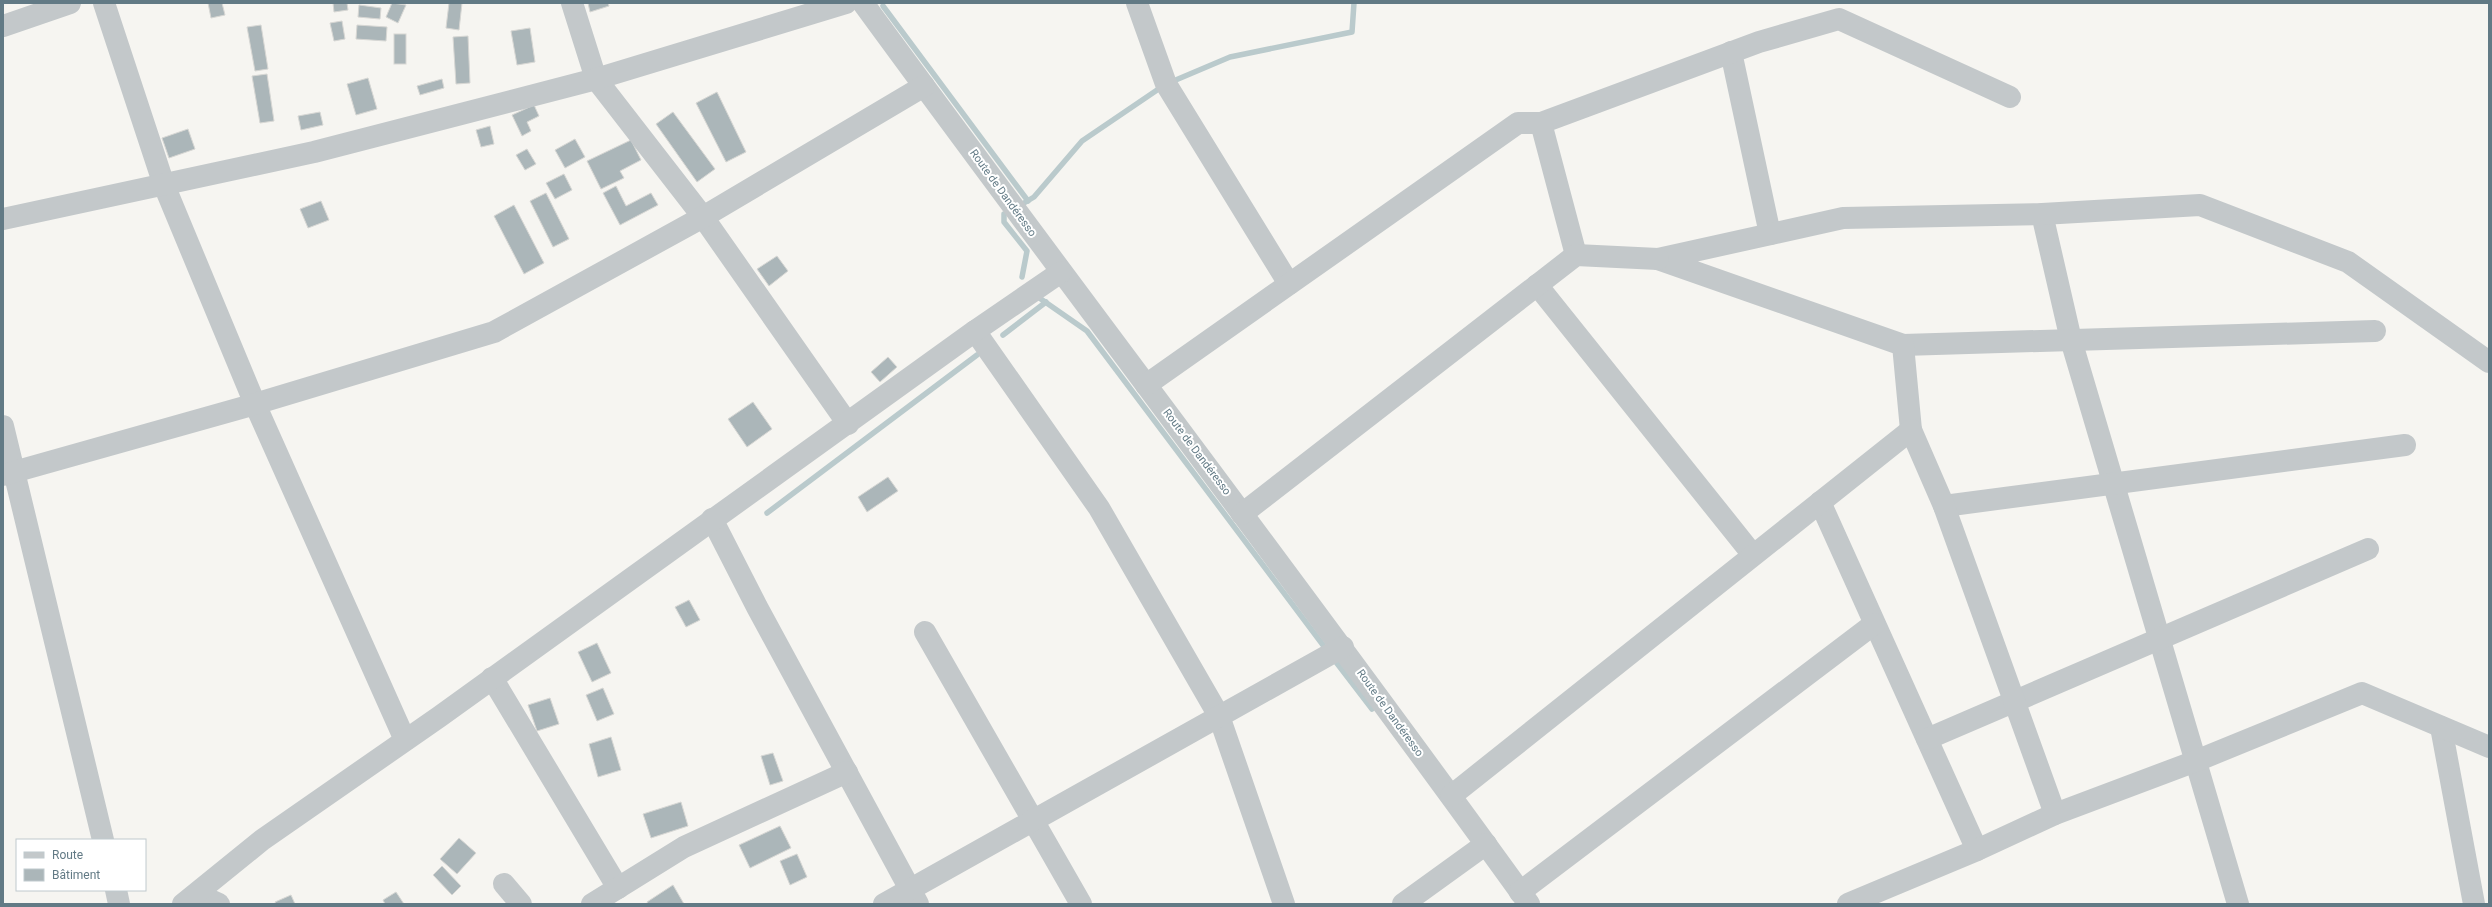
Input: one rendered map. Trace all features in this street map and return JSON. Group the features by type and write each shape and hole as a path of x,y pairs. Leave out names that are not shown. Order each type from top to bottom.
{"street":[{"path":"3,26 70,3"},
{"path":"104,3 164,185 255,404 406,740"},
{"path":"572,3 596,79 703,217 848,424"},
{"path":"3,219 314,152 596,79 846,3"},
{"name":"Route de Dandéresso","path":"862,3 1061,272 1342,647 1524,898"},
{"path":"1138,3 1166,84 1289,284"},
{"path":"1146,385 1518,123 1541,123 1731,52 1839,19 2010,97"},
{"path":"1731,52 1770,234"},
{"path":"8,473 255,404 494,332 703,217 924,86"},
{"path":"1541,123 1576,255"},
{"path":"1242,514 1576,255 1658,259 1843,218 2042,214 2200,205 2348,262 2489,362"},
{"path":"2042,214 2070,340 2238,904"},
{"path":"1658,259 1903,345 2375,331"},
{"path":"190,899 262,840 406,740 848,424 975,331 1061,272"},
{"path":"1537,285 1753,555"},
{"path":"975,331 1099,508 1219,716 1284,904"},
{"path":"1903,345 1911,430 1944,506 2054,814"},
{"path":"3,426 8,473 103,839"},
{"path":"1450,796 1911,430"},
{"path":"1944,506 2405,445"},
{"path":"1820,502 1977,850"},
{"path":"712,520 757,607 914,896"},
{"path":"1927,739 2368,549"},
{"path":"1524,898 1874,624"},
{"path":"925,632 1081,904"},
{"path":"884,904 914,896 1033,820 1342,647"},
{"path":"492,678 618,888"},
{"path":"1860,902 2054,814 2196,761 2362,693 2489,747"},
{"path":"2441,727 2470,903"},
{"path":"592,904 684,847 847,772"},
{"path":"1403,904 1486,844"},
{"path":"504,884 521,904"},
{"path":"116,891 119,904"},
{"path":"190,899 219,904"}],"building":[{"path":"208,3 222,3 225,15 211,18"},
{"path":"333,3 347,3 348,10 334,12"},
{"path":"392,3 406,5 398,23 386,17"},
{"path":"449,3 462,3 459,30 446,28"},
{"path":"588,3 608,3 609,6 590,12"},
{"path":"359,5 381,8 380,19 358,17"},
{"path":"342,21 345,39 334,41 330,23"},
{"path":"261,25 268,69 255,71 247,27"},
{"path":"357,25 387,27 386,41 356,39"},
{"path":"530,28 535,62 517,65 511,31"},
{"path":"394,34 406,34 406,64 394,64"},
{"path":"468,36 470,83 456,84 453,37"},
{"path":"267,74 274,121 260,123 252,76"},
{"path":"368,78 377,109 356,115 347,84"},
{"path":"442,79 444,88 420,95 417,86"},
{"path":"717,92 746,152 726,162 696,103"},
{"path":"534,105 539,116 527,122 531,131 522,136 512,115"},
{"path":"320,112 323,125 301,130 298,116"},
{"path":"673,112 715,169 697,182 656,124"},
{"path":"490,126 494,144 481,147 476,130"},
{"path":"188,129 195,149 169,158 162,138"},
{"path":"575,139 585,157 565,168 555,150"},
{"path":"631,140 641,160 620,171 624,178 601,189 587,161"},
{"path":"527,149 536,164 525,170 516,155"},
{"path":"564,174 572,190 555,199 546,183"},
{"path":"616,186 626,206 651,193 658,205 620,225 603,193"},
{"path":"546,193 569,239 553,247 530,201"},
{"path":"321,201 329,220 308,228 300,209"},
{"path":"514,205 544,263 524,274 494,216"},
{"path":"777,256 788,271 769,286 757,269"},
{"path":"888,357 897,367 880,382 871,372"},
{"path":"753,402 772,429 747,447 728,419"},
{"path":"888,477 898,491 867,512 858,497"},
{"path":"689,600 700,620 686,627 675,607"},
{"path":"597,643 611,673 592,682 578,652"},
{"path":"603,688 614,714 597,721 586,695"},
{"path":"550,698 559,724 537,731 528,705"},
{"path":"611,737 621,770 598,777 589,744"},
{"path":"773,753 783,781 770,785 761,756"},
{"path":"681,802 688,826 651,838 643,814"},
{"path":"780,826 791,848 750,868 739,845"},
{"path":"459,838 476,853 457,874 440,859"},
{"path":"797,854 807,877 790,885 780,861"},
{"path":"442,866 461,886 452,895 433,875"},
{"path":"673,885 684,904 648,904 647,902"},
{"path":"396,892 404,904 385,904 383,900"},
{"path":"291,895 295,904 276,904 275,902"}],"waterway":[{"path":"1171,82 1230,57 1352,32 1354,3"},
{"path":"883,6 1028,201"},
{"path":"1019,206 1034,197 1082,141 1163,86"},
{"path":"1004,214 1004,222 1027,251 1022,277"},
{"path":"1038,297 1087,331 1323,645"},
{"path":"1003,335 1046,302"},
{"path":"767,513 977,355"},
{"path":"1336,662 1372,709"}]}
